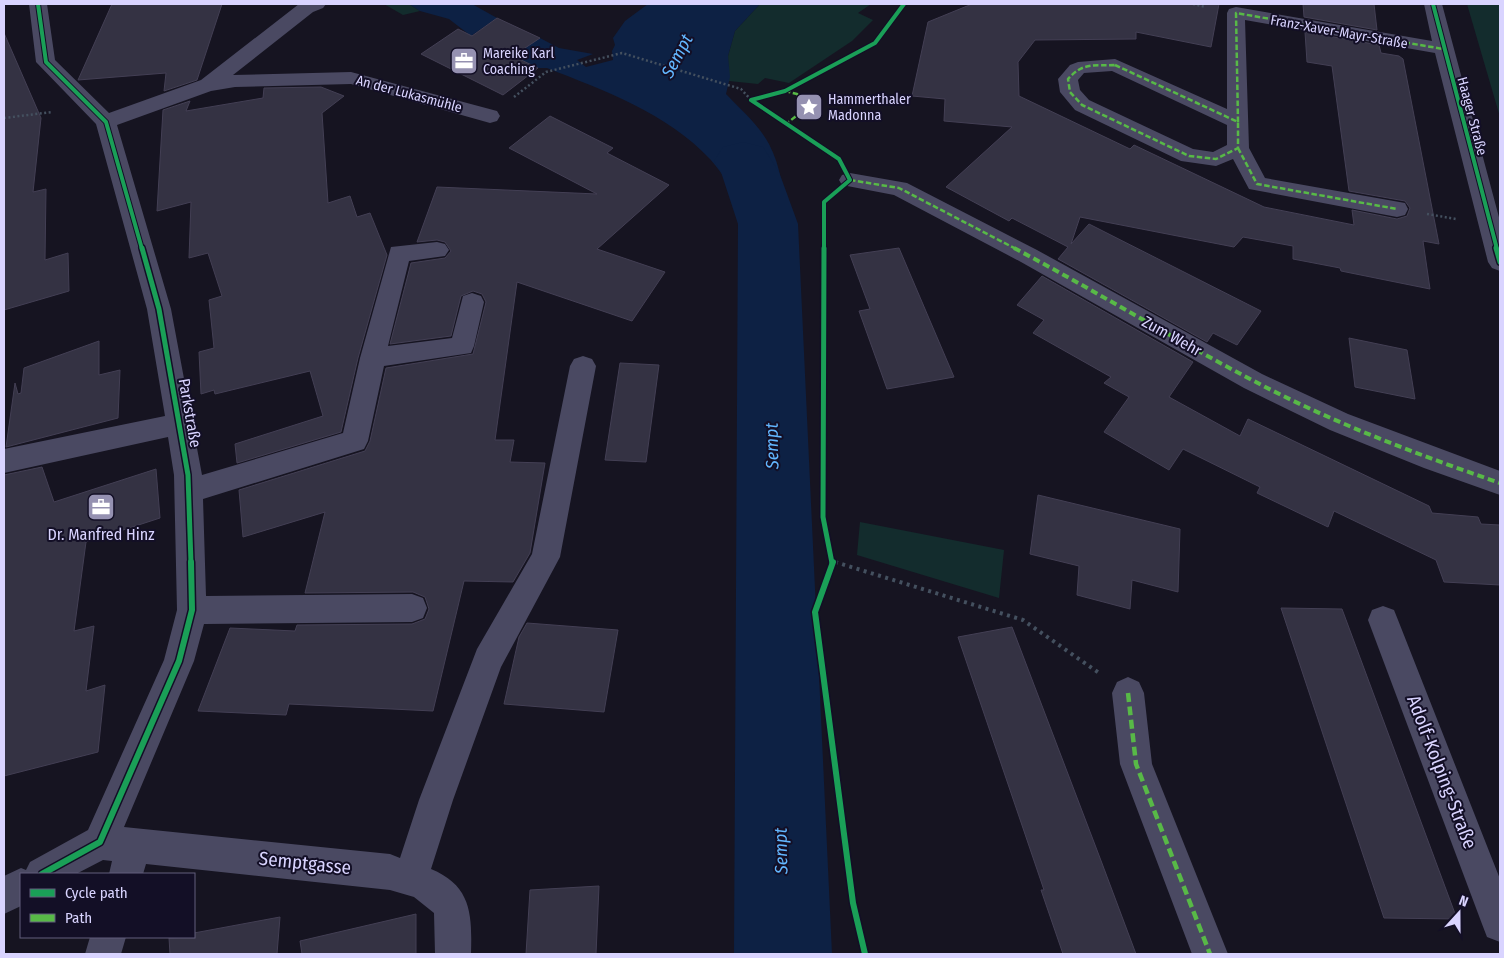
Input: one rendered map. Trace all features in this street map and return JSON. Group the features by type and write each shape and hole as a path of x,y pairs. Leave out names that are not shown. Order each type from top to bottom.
{"street":[{"path":"38,4 46,62 99,114"},
{"name":"An der Lukasmühle","path":"208,85 306,8 317,4"},
{"name":"Haager Straße","path":"1433,4 1443,49 1500,262"},
{"name":"Franz-Xaver-Mayr-Straße","path":"1397,209 1257,184 1238,148 1236,9 1443,49"},
{"path":"1238,122 1115,65 1085,66 1077,69 1068,79 1070,92 1082,105 1189,156 1223,158 1238,148"},
{"name":"An der Lukasmühle","path":"99,114 208,85 235,81 351,78 490,116"},
{"name":"Parkstraße","path":"99,114 158,309 188,475 192,610 179,661 100,842"},
{"name":"Zum Wehr","path":"850,180 899,188 1029,256 1253,381 1339,422 1434,460 1500,483"},
{"path":"188,491 355,441 399,253 436,250"},
{"path":"374,358 462,346 472,302"},
{"path":"411,878 436,800 488,660 546,557 583,366"},
{"path":"4,461 179,424"},
{"path":"192,610 412,608"},
{"name":"Adolf-Kolping-Straße","path":"1383,620 1500,924"},
{"path":"1128,693 1136,764 1210,954"},
{"path":"44,873 100,842"},
{"name":"Semptgasse","path":"100,842 130,860 390,872 411,878 441,895 452,909 453,954"},
{"path":"4,896 20,887"},
{"path":"104,954 108,938"}],"path":[{"path":"490,116 546,72 622,54 740,90 752,100"},
{"path":"4,118 99,114"},
{"path":"833,561 1023,620 1128,693"}],"green space":[{"path":"384,4 409,4 420,11 403,15"},
{"path":"760,4 871,4 858,13 873,20 852,41 789,83 765,78 758,84 729,81 728,56 735,31"},
{"path":"1467,4 1500,4 1500,117"},
{"path":"860,522 1004,550 999,598 857,555"}],"water":[{"path":"409,4 472,4 497,18 471,36 449,19 420,11"},
{"path":"648,4 760,4 735,31 728,56 730,77 726,94 760,130 775,158 784,203 781,265 764,256 753,247 748,234 749,215 726,179 710,159 674,128 612,94 547,68 538,68 509,54 523,45 527,46 540,38 559,48 593,54 577,60 586,67 613,60 612,51 615,45 613,38 625,21"}],"building":[{"path":"112,4 222,4 197,80 164,91 166,73 78,80"},
{"path":"972,4 1219,4 1211,47 1136,32 1136,39 1035,40 1018,62 1019,96 1130,149 1134,145 1264,207 1354,225 1352,210 1397,219 1407,216 1410,208 1405,201 1349,191 1332,66 1307,62 1305,32 1379,45 1381,53 1399,56 1403,59 1439,244 1423,241 1430,289 1293,259 1293,246 1243,237 1234,247 1080,217 1071,244 1089,224 1261,311 1237,345 1213,333 1207,342 1058,259 1068,247 1012,218 1009,221 946,187 1012,127 944,121 945,99 912,96 928,22"},
{"path":"1303,4 1374,4 1377,30 1304,17"},
{"path":"497,18 540,38 513,56 538,68 503,95 421,54 458,29 472,36"},
{"path":"4,33 41,118 33,192 46,189 45,260 68,253 69,291 4,310"},
{"path":"321,87 344,96 322,113 328,203 350,196 357,217 370,213 387,255 358,358 341,432 237,463 235,444 323,416 310,371 215,394 214,390 201,394 199,352 214,348 209,300 222,296 208,253 189,258 191,202 157,211 163,110 190,101 186,111 263,98 264,88"},
{"path":"550,116 613,148 607,153 669,185 597,249 665,272 632,321 517,282 495,440 514,440 510,462 545,463 530,553 513,582 464,581 433,711 289,704 286,715 198,711 230,628 295,631 297,625 412,624 425,619 429,609 425,597 413,592 305,593 325,512 243,537 239,490 365,451 370,441 386,368 473,354 486,302 482,294 473,291 461,296 451,336 390,344 411,263 445,258 451,251 445,242 437,240 417,242 437,187 597,194 509,148"},
{"path":"899,248 954,377 887,389 859,311 870,309 850,255"},
{"path":"1042,276 1193,362 1169,397 1240,436 1248,419 1429,506 1432,513 1478,517 1481,524 1500,525 1500,585 1444,582 1436,560 1334,511 1328,527 1257,493 1260,487 1183,449 1169,470 1104,432 1129,397 1104,383 1111,377 1033,333 1044,320 1017,305"},
{"path":"1349,338 1407,350 1415,399 1355,387"},
{"path":"99,341 99,375 120,370 118,418 6,447 15,383 18,394 21,393 24,368"},
{"path":"620,363 659,365 646,462 605,460"},
{"path":"42,467 54,502 156,469 160,518 86,542 74,631 94,626 86,691 105,685 98,752 4,776 4,475"},
{"path":"1038,495 1180,529 1178,592 1132,580 1130,609 1077,595 1079,566 1030,554"},
{"path":"1281,608 1342,609 1457,919 1384,918"},
{"path":"527,623 618,630 604,712 504,704 519,637"},
{"path":"1012,627 1136,954 1063,954 1041,890 1044,890 958,637"},
{"path":"599,886 596,954 526,954 530,890"},
{"path":"416,914 416,954 302,954 300,941"},
{"path":"280,917 277,954 170,954 169,938 195,938 195,933"}],"waterway":[{"name":"Sempt","path":"743,161 750,172 768,224 783,954"}],"marked path":[{"path":"1238,122 1115,65 1085,66 1077,69 1068,79 1070,92 1082,105 1189,156 1216,159 1238,148 1236,13 1443,49"},
{"path":"785,91 797,94 804,105 800,113 786,124"},
{"path":"1238,148 1257,184 1397,209"},
{"path":"850,180 899,188 1029,256 1253,381 1339,422 1434,460 1500,483"},
{"path":"1128,693 1136,764 1210,954"}],"cycle path":[{"path":"38,4 46,62 106,122 159,309 188,475 192,610 179,661 100,842 44,873"},
{"path":"751,100 785,91 875,43 904,4"},
{"path":"1433,4 1443,49 1500,262"},
{"path":"751,100 839,159 850,180 824,202 823,517 833,561 815,612 853,903 865,954"}],"place":[{"name":"Mareike Karl Coaching","path":"464,61"},
{"name":"Hammerthaler Madonna","path":"809,107"},
{"name":"Dr. Manfred Hinz","path":"101,507"}]}
